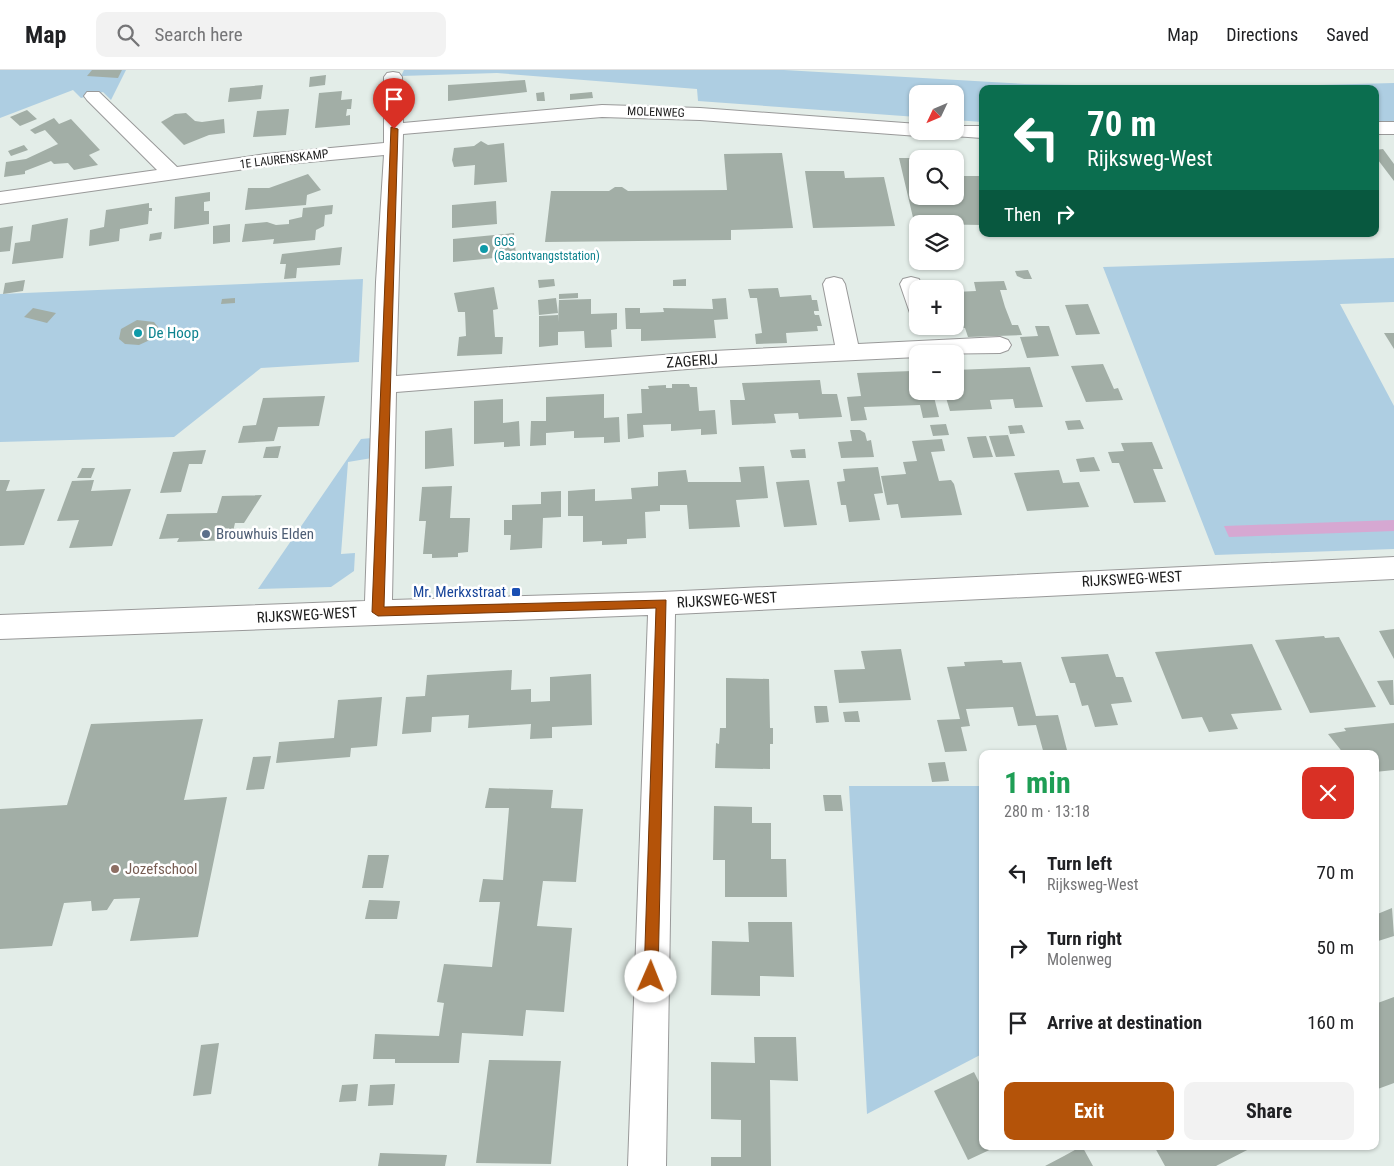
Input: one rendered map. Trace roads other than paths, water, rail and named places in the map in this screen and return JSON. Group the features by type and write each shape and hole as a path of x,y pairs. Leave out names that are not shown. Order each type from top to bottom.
{"street":[{"path":"378,612 384,385 394,138 393,77"},
{"path":"93,96 173,174"},
{"name":"MOLENWEG","path":"394,138 602,111 700,114 909,129"},
{"path":"1379,128 1394,128"},
{"path":"964,131 979,132"},
{"name":"1E LAURENSKAMP","path":"0,198 173,174 394,138"},
{"path":"834,284 848,352"},
{"name":"ZAGERIJ","path":"964,347 1000,345"},
{"name":"ZAGERIJ","path":"384,385 713,359 909,350"},
{"name":"RIJKSWEG-WEST","path":"0,628 378,612 662,604 1394,568"},
{"path":"647,1166 662,604"}],"place":[{"name":"GOS (Gasontvangststation)","path":"484,249"},
{"name":"De Hoop","path":"138,333"},
{"name":"Brouwhuis Elden","path":"206,534"},
{"name":"Mr. Merkxstraat","path":"516,592"},
{"name":"Jozefschool","path":"115,869"}]}
